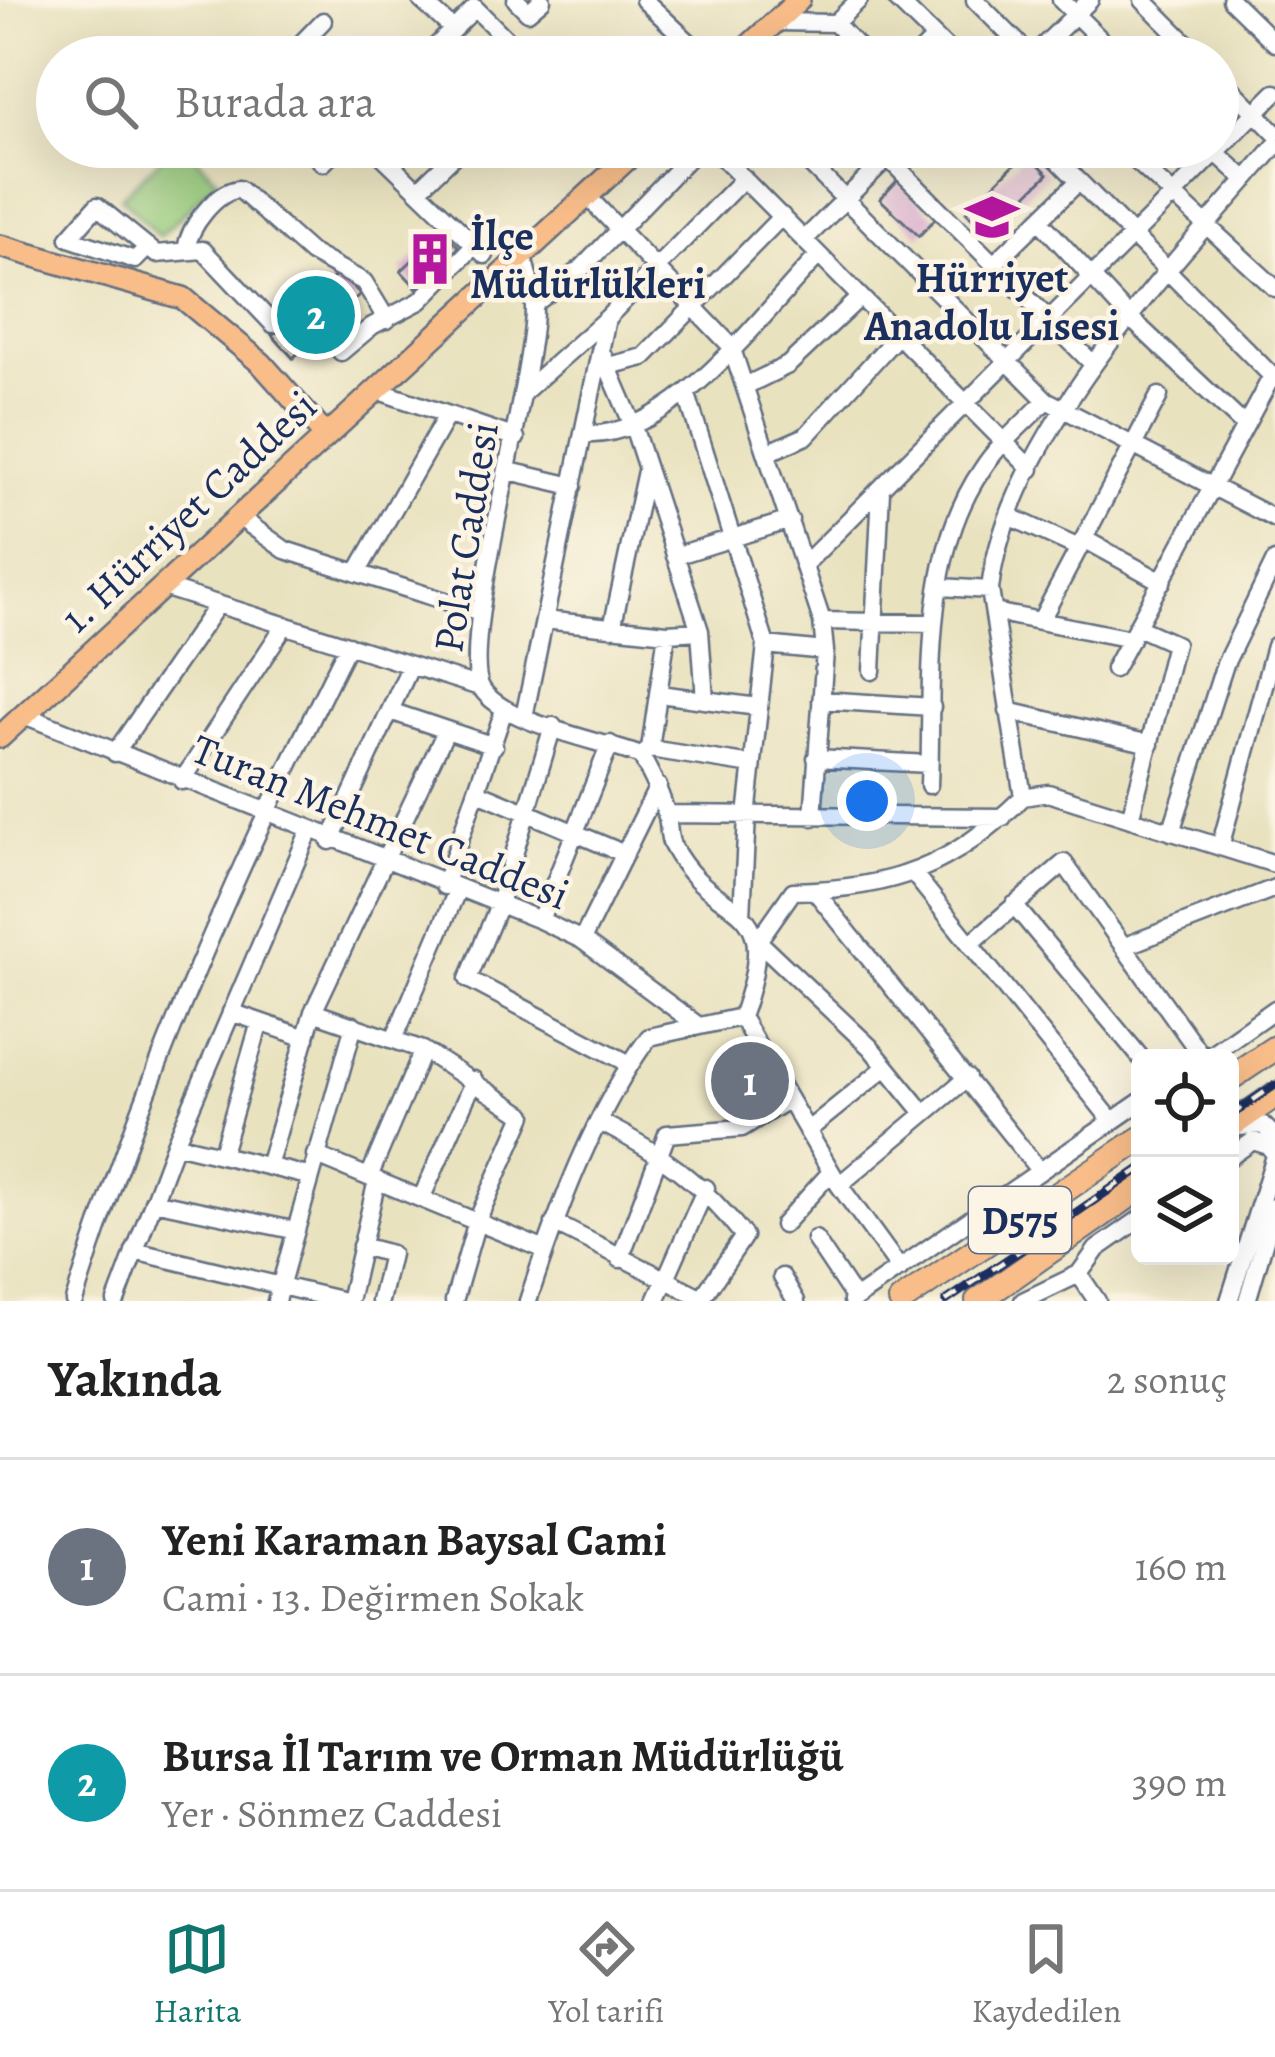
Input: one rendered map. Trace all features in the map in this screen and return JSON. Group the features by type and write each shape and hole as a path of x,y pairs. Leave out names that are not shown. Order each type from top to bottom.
{"highway":[{"path":"1239,1072 1275,1048"},
{"path":"1239,1121 1275,1095"},
{"name":"D575","path":"901,1301 1131,1145"},
{"name":"D575","path":"978,1301 1131,1194"}],"main road":[{"path":"760,36 799,0"},
{"name":"1. Hürriyet Caddesi","path":"0,737 617,168"},
{"path":"0,246 183,298 260,362 326,436"}],"street":[{"path":"421,0 453,29"},
{"path":"516,0 528,12 542,0"},
{"path":"644,0 682,36"},
{"path":"775,22 836,23 859,0"},
{"path":"897,0 933,36"},
{"path":"976,0 1011,36"},
{"path":"1061,0 1097,36"},
{"path":"1053,36 1090,0"},
{"path":"1144,0 1179,36"},
{"path":"1232,0 1275,43"},
{"path":"446,36 475,8 505,36"},
{"path":"308,36 322,21"},
{"path":"836,23 848,36"},
{"path":"1239,128 1275,93"},
{"path":"1239,97 1275,133"},
{"path":"1024,797 989,590 992,565 1031,469 1093,364 1127,316 1275,146"},
{"path":"341,352 420,301 480,250 395,168"},
{"path":"418,190 441,168"},
{"path":"534,304 622,229 679,168"},
{"path":"734,168 1031,469"},
{"path":"814,168 1046,400 1275,520"},
{"path":"804,240 869,168"},
{"path":"898,168 1093,364"},
{"path":"1066,168 1274,378 1114,669"},
{"path":"1142,168 1275,288"},
{"path":"804,565 1198,168"},
{"path":"1233,168 1246,180"},
{"path":"525,391 607,319 744,178"},
{"path":"995,263 1079,181"},
{"path":"186,250 189,231 228,190 242,190 311,253 364,282 387,320"},
{"path":"587,196 731,346 822,621 825,651 813,817"},
{"path":"606,358 644,357 782,216"},
{"path":"1040,220 1127,316 1245,426"},
{"path":"148,247 156,254 203,250 273,324"},
{"name":"Polat Caddesi","path":"522,253 534,304 525,391 480,612 475,663 480,687 504,710 610,744 752,765"},
{"path":"584,434 614,436 687,395 819,255"},
{"path":"745,386 788,365 860,297"},
{"path":"524,717 584,434 606,358 607,319"},
{"path":"767,454 806,436 898,335"},
{"path":"606,358 700,631 705,700"},
{"path":"376,390 516,438"},
{"path":"687,395 766,645 747,816 742,915"},
{"path":"1041,620 1159,396"},
{"path":"928,784 933,623 958,511 984,466 1046,400"},
{"path":"358,572 446,417"},
{"path":"612,628 646,470"},
{"path":"509,471 573,486"},
{"path":"872,671 881,490"},
{"path":"238,517 285,550 480,612"},
{"path":"1011,517 1162,582"},
{"path":"675,556 790,520"},
{"path":"1171,832 1226,664 1275,561"},
{"path":"163,587 480,687"},
{"path":"940,587 989,590"},
{"path":"116,753 218,604"},
{"path":"994,612 1134,633 1175,644 1130,820"},
{"path":"544,620 668,633 700,631"},
{"path":"822,621 933,623"},
{"path":"182,781 285,625"},
{"path":"668,633 646,752 671,844 742,915 758,941 798,974 886,1067 924,1113"},
{"path":"74,1301 154,1068 263,814 348,645"},
{"path":"766,645 825,651"},
{"path":"1220,847 1275,646"},
{"path":"331,841 411,665"},
{"path":"659,694 758,707"},
{"path":"821,700 932,707"},
{"path":"394,1039 450,888 504,710"},
{"path":"390,711 494,746"},
{"path":"1008,711 1150,743"},
{"name":"Turan Mehmet Caddesi","path":"24,716 540,920 582,940 695,1024"},
{"path":"553,726 530,812 468,979 629,1064"},
{"path":"268,1163 314,1012 446,731"},
{"path":"540,920 610,744"},
{"path":"817,758 929,764"},
{"path":"582,940 658,786"},
{"path":"478,792 625,854"},
{"path":"741,1017 757,974 758,941 793,891 873,886 914,874 974,843 1024,797 1048,794 1275,864"},
{"path":"666,814 1004,817"},
{"path":"116,1301 175,1144 309,832"},
{"path":"970,944 1064,863 1198,1049"},
{"path":"914,874 1112,1120"},
{"path":"1125,946 1275,888"},
{"path":"815,891 1039,1170"},
{"path":"1015,905 1134,1049"},
{"path":"1217,1049 1275,1009"},
{"path":"231,1012 306,1038"},
{"path":"314,1012 423,1050 524,1115 477,1221 454,1301"},
{"path":"528,1301 554,1223 629,1064 649,1037 741,1017"},
{"path":"741,1017 835,1178 900,1269"},
{"path":"222,1154 260,1022"},
{"path":"278,1293 292,1230 354,1025"},
{"path":"134,1251 278,1293 346,1301 373,1178 423,1050"},
{"path":"807,1131 886,1067"},
{"path":"783,1225 835,1178 967,1078"},
{"path":"422,1197 474,1079"},
{"path":"620,1259 668,1134 742,1128 789,1099"},
{"path":"815,1239 854,1300 1131,1108"},
{"path":"554,1223 701,1300 744,1236 706,1188 658,1151 602,1123"},
{"path":"1239,1126 1263,1125 1275,1137"},
{"path":"1229,1301 1275,1156 1269,1146 1253,1141 1239,1151"},
{"path":"175,1144 308,1176"},
{"path":"316,1155 544,1250"},
{"path":"656,1301 706,1188"},
{"path":"154,1201 292,1230"},
{"path":"1247,1301 1275,1206"},
{"path":"1023,1301 1079,1274 1097,1249 1131,1225"},
{"path":"361,1246 391,1253 380,1301"},
{"path":"1079,1274 1097,1301"},
{"path":"782,1277 796,1301"}],"green space":[{"path":"151,168 206,168 218,180 159,237 121,197"}],"building":[{"path":"1011,168 1042,168 1048,174 987,234 966,212"},
{"path":"898,180 936,218 919,236 880,199"},
{"name":"İlçe Müdürlükleri","path":"443,231 459,247 417,288 401,271"},
{"path":"340,272 360,294 293,358 272,335"},
{"path":"758,1059 772,1090 742,1104 727,1073"}],"railway":[{"path":"1239,1110 1275,1085"},
{"path":"946,1301 1131,1175"}],"place":[{"name":"Hürriyet Anadolu Lisesi","path":"992,217"},
{"name":"İlçe Müdürlükleri","path":"430,259"},
{"name":"Bursa İl Tarım ve Orman Müdürlüğü","path":"316,315"},
{"name":"Yeni Karaman Baysal Cami","path":"750,1081"}]}
